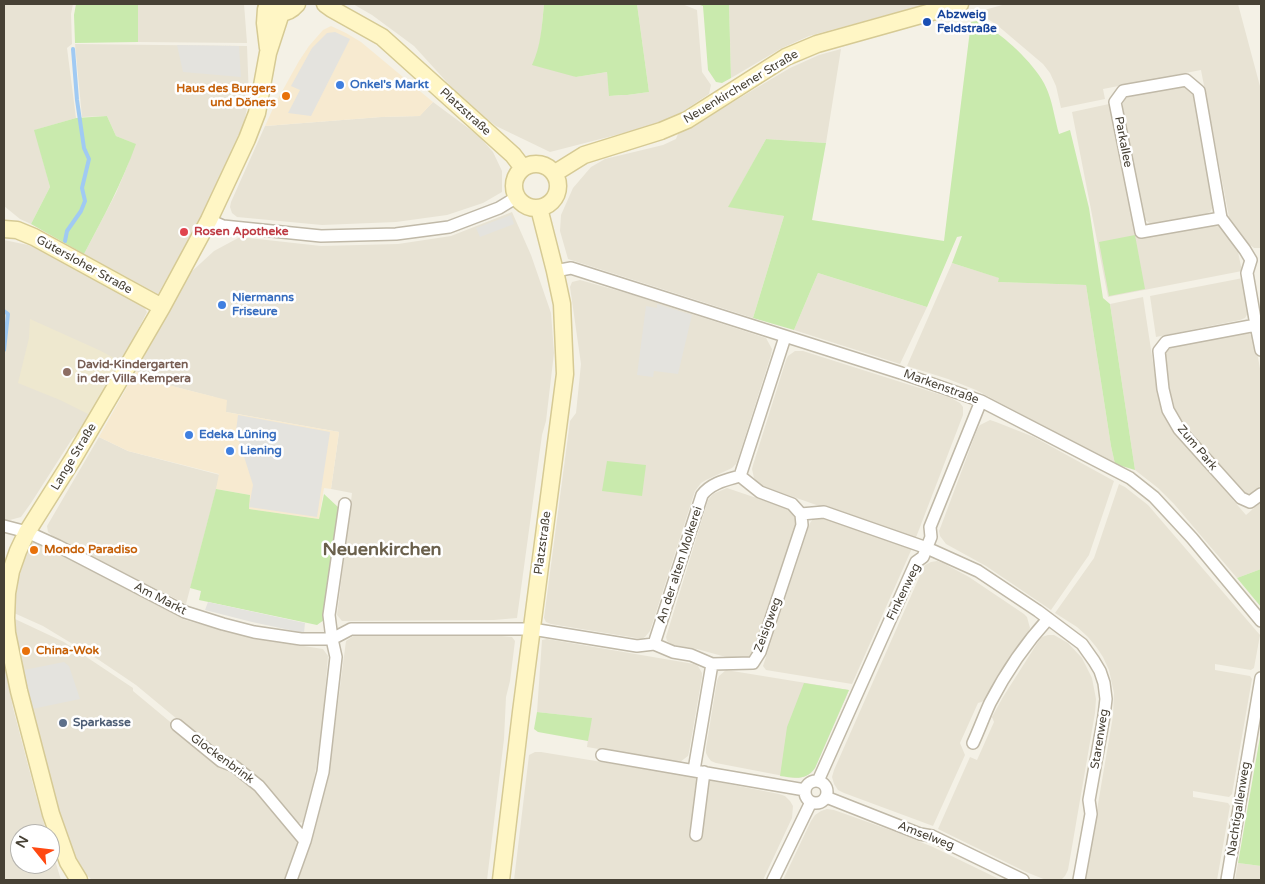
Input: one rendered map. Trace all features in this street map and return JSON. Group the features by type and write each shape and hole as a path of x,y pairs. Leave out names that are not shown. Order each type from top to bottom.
{"street":[{"path":"270,9 291,10 297,4"},
{"name":"Platzstraße","path":"297,4 311,8 328,6 382,37 513,155 523,168"},
{"name":"Neuenkirchener Straße","path":"555,173 584,155 661,131 687,120 786,58 816,44 960,4"},
{"name":"Lange Straße","path":"79,880 68,862 51,814 19,691 7,633 6,618 7,593 11,571 27,532 101,412 162,307 209,220 247,139 257,113 268,53 265,24 270,9"},
{"name":"Parkallee","path":"1222,218 1141,232 1115,102 1123,92 1186,80 1199,91 1222,218 1256,259"},
{"path":"529,164 544,164 555,173 558,180 557,195 546,206 533,208 526,206 517,197 514,191 515,178 518,172 529,164"},
{"path":"209,220 222,226 321,236 396,234 449,226 499,208 517,197"},
{"name":"Platzstraße","path":"501,880 565,374 562,304 539,208"},
{"name":"Gütersloher Straße","path":"4,228 17,230 34,237 162,307"},
{"path":"1256,259 1247,273 1261,350"},
{"name":"Markenstraße","path":"555,271 570,268 901,373 981,401 1130,478 1154,497 1192,538 1261,622"},
{"name":"Zum Park","path":"1256,325 1166,342 1159,351 1168,410 1179,428 1241,498 1250,502 1261,494"},
{"path":"785,337 740,476 760,492 792,504 801,514 824,512 927,548"},
{"name":"Finkenweg","path":"818,781 916,562 923,557 927,548 931,537 930,526 981,401"},
{"name":"An der alten Molkerei","path":"654,644 702,495 706,490 723,481 740,476"},
{"path":"291,880 305,841 323,772 336,657 329,615 345,504"},
{"name":"Zeisigweg","path":"532,629 637,646 654,644 673,652 691,655 712,664 753,663 760,652 802,525 801,514"},
{"name":"Am Markt","path":"4,526 27,532 58,546 185,612 254,632 301,639 332,639 351,629 532,629"},
{"name":"Starenweg","path":"927,548 978,571 1048,619 1082,644 1100,671 1106,699 1089,800 1091,814 1079,880"},
{"path":"973,743 990,704 1037,631 1048,619"},
{"path":"696,835 699,771 712,664"},
{"name":"Nachtigallenweg","path":"1227,880 1261,678"},
{"name":"Glockenbrink","path":"177,725 221,761 234,766 259,786 305,841"},
{"path":"602,755 805,790"},
{"path":"818,781 824,784 828,790 826,798 817,804 811,802 806,797 805,790 807,785 818,781"},
{"name":"Amselweg","path":"826,798 920,834 932,836 1022,880"},
{"path":"773,880 811,802"}],"shaded area":[{"path":"4,4 73,4 71,14 72,44 67,48 76,118 35,130 50,187 31,224 20,219 4,206"},
{"path":"138,4 244,4 247,43 138,42"},
{"path":"353,4 544,4 537,56 576,77 607,72 610,96 649,92 637,4 682,4 697,10 702,72 711,85 709,94 682,112 651,126 550,152 496,126 465,102 414,46 372,15"},
{"path":"729,4 928,4 809,36 782,48 731,78"},
{"path":"1006,4 1238,4 1261,90 1261,248 1254,248 1249,244 1229,217 1201,70 1103,89 1105,99 1061,108 1056,86 1043,64 997,25 977,12"},
{"path":"331,26 361,42 433,102 420,116 381,117 265,126 299,61 323,30"},
{"path":"335,32 350,39 311,116 288,113 300,90 291,86 312,48 327,33"},
{"path":"75,44 247,46 249,98 240,136 207,207 158,294 84,254 116,193 135,144 116,136 107,116 82,117"},
{"path":"177,45 239,46 241,77 183,72"},
{"path":"841,49 826,143 766,139 729,206 784,216 753,318 568,259 560,231 561,215 573,188 591,167 605,159 663,145 676,139 678,134 790,68 819,55"},
{"path":"1186,86 1193,95 1213,198 1213,207 1210,212 1204,215 1151,224 1145,220 1143,213 1122,109 1123,103 1126,98 1132,95"},
{"path":"433,102 479,136 493,152 502,171 502,192 483,203 447,215 396,222 322,225 237,217 232,213 231,202 265,126 419,116"},
{"path":"1109,104 1134,229 1147,237 1216,224 1222,227 1237,247 1242,271 1108,297 1072,112"},
{"path":"512,212 531,255 551,313 554,353 517,618 494,620 342,621 337,615 352,493 331,489 339,432 226,412 214,397 156,382 136,371 190,273 214,251 240,237 321,246 398,244 451,236"},
{"path":"511,215 514,224 480,237 476,228"},
{"path":"4,240 35,248 144,307 147,312 94,416 72,439 21,517 6,521 4,520"},
{"path":"952,263 1000,278 999,282 1086,285 1115,464 976,390 907,366"},
{"path":"818,273 927,307 900,364 794,330"},
{"path":"1243,278 1248,307 1248,313 1245,318 1156,337 1150,296"},
{"path":"580,280 630,294 766,338 772,349 736,464 732,468 701,483 695,491 650,631 642,639 551,624 546,622 544,618 570,421 576,413 581,364 570,287 572,282"},
{"path":"1143,297 1157,389 1165,416 1176,434 1246,515 1261,502 1261,569 1237,578 1174,504 1158,488 1135,470 1110,304"},
{"path":"657,304 692,315 678,374 654,371 653,377 637,375 646,306 657,308"},
{"name":"David-Kindergarten in der Villa Kempera","path":"30,319 119,361 92,416 60,400 18,383 29,338"},
{"path":"1247,332 1255,341 1261,374 1261,485 1253,494 1243,493 1179,417 1171,396 1165,358 1165,352 1174,345"},
{"path":"795,351 803,351 951,398 963,407 963,415 915,540 760,485 754,478 753,465 786,360"},
{"path":"136,371 156,382 227,400 226,412 339,432 331,489 324,488 319,519 248,509 250,495 216,489 219,474 128,451 99,437"},
{"path":"238,415 330,432 317,517 249,507 253,485 236,431"},
{"path":"990,420 1034,437 1114,481 1089,555 1051,610 986,566 946,544 940,536 939,531 977,430 980,425"},
{"path":"99,437 128,451 220,475 186,604 55,538 48,532 47,526"},
{"path":"1119,484 1148,505 1260,635 1254,668 1251,670 1215,664 1215,670 1250,676 1252,679 1232,794 1229,797 1193,791 1193,797 1228,803 1230,806 1217,880 1085,880 1113,716 1114,693 1109,670 1097,648 1077,627 1055,613 1094,558"},
{"path":"727,488 791,510 796,516 797,522 755,650 747,658 733,659 697,649 673,645 667,641 666,637 708,500 713,494"},
{"path":"820,516 913,546 852,684 766,670 763,666 810,523 813,519"},
{"path":"30,542 54,551 185,620 252,638 323,649 328,656 322,729 314,780 303,822 296,824 224,758 136,685 43,626 14,613 17,584"},
{"path":"937,561 969,577 1024,614 1027,617 1030,628 985,701 978,703 960,743 965,755 933,826 844,793 838,790 832,777 922,571 925,565"},
{"path":"208,602 305,623 304,633 205,610"},
{"path":"15,619 64,642 133,688 133,691 222,765 232,769 270,804 295,836 298,846 284,880 92,880 80,869 63,825 41,747 16,636"},
{"path":"355,635 492,635 512,637 515,641 506,697 504,739 487,880 298,880 321,806 332,749 346,641"},
{"path":"1054,635 1068,643 1082,658 1092,678 1096,699 1068,870 1061,880 1046,880 1026,872 938,829 970,757 977,760 994,722 992,717 1003,697 1038,642 1042,637"},
{"path":"547,639 698,666 702,677 688,756 680,762 674,762 587,747 591,718 537,712 542,640"},
{"path":"4,661 13,708 44,824 10,824 10,874 59,874 61,880 4,880"},
{"path":"64,662 69,666 80,699 32,709 24,670"},
{"path":"726,670 849,690 815,768 811,773 800,778 794,778 711,761 706,753 706,748 717,681 719,676"},
{"path":"535,752 693,777 779,794 785,796 793,806 792,818 763,880 514,880 529,755"},
{"path":"827,809 893,831 933,847 1001,880 783,880 811,821 815,815"},
{"path":"1238,863 1261,866 1261,880 1235,880"}],"green space":[{"path":"76,4 138,4 138,42 75,43 74,15"},
{"path":"544,4 637,4 649,92 609,96 607,72 576,77 532,65 542,28"},
{"path":"697,4 729,4 731,78 722,83 716,82 708,70 703,6"},
{"path":"977,21 990,28 1009,43 1033,67 1048,92 1059,134 1070,130 1089,208 1103,298 1110,304 1135,470 1115,464 1086,285 998,282 999,278 952,263 962,236 957,237 927,307 818,273 794,330 753,318 784,216 728,207 766,139 826,143 812,220 944,241 971,22"},
{"path":"107,116 116,136 136,144 105,214 84,254 31,224 50,187 34,130 76,118"},
{"path":"1135,235 1145,289 1109,296 1099,242"},
{"path":"607,461 646,465 642,496 602,491"},
{"path":"216,489 250,495 249,509 319,519 324,494 338,507 324,620 317,625 199,600 201,591 190,588"},
{"path":"1261,569 1261,607 1237,578"},
{"path":"804,683 849,690 815,768 804,777 780,776 787,727"},
{"path":"537,712 592,718 588,741 538,732 534,729"},
{"path":"1261,731 1261,866 1238,863"}],"waterway":[{"path":"65,241 67,231 81,211 85,201 82,188 89,159 84,148 77,100 73,49"},
{"path":"4,311 8,314 4,350"}],"place":[{"name":"Abzweig Feldstraße","path":"927,22"},
{"name":"Onkel's Markt","path":"340,85"},
{"name":"Haus des Burgers und Döners","path":"286,96"},
{"name":"Rosen Apotheke","path":"184,232"},
{"name":"Niermanns Friseure","path":"222,305"},
{"name":"David-Kindergarten in der Villa Kempera","path":"67,372"},
{"name":"Edeka Lüning","path":"189,435"},
{"name":"Liening","path":"230,451"},
{"name":"Mondo Paradiso","path":"34,550"},
{"name":"China-Wok","path":"26,651"},
{"name":"Sparkasse","path":"63,723"}],"district":[{"name":"Neuenkirchen","path":"382,550"}]}
